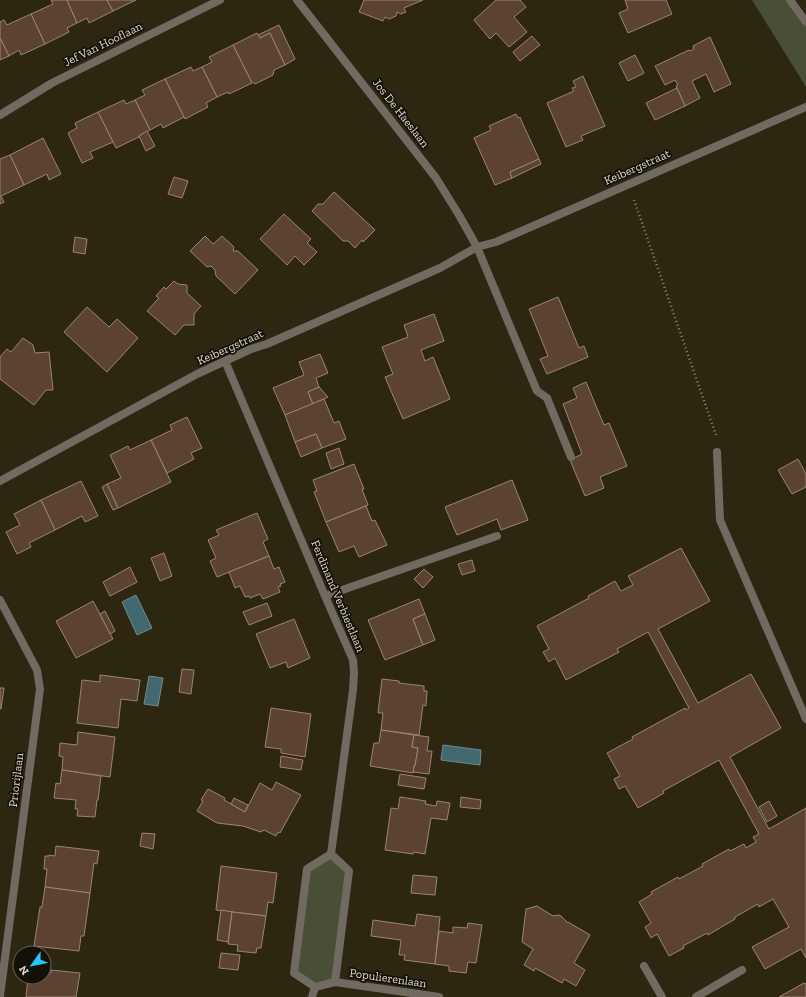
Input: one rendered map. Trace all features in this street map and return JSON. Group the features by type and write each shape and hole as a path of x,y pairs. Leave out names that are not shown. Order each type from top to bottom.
{"street":[{"name":"Jef Van Hooflaan","path":"0,115 52,83 220,0"},
{"name":"Jos De Haeslaan","path":"297,0 436,178 477,247"},
{"path":"790,0 806,22"},
{"name":"Keibergstraat","path":"0,481 197,374 225,361 440,268 477,247 496,242 672,164 806,107"},
{"path":"477,247 537,390 547,398 571,457"},
{"name":"Ferdinand Verbiestlaan","path":"225,361 352,660 354,672 353,690 331,854"},
{"path":"717,452 720,520 806,719"},
{"path":"325,596 497,536"},
{"name":"Priorijlaan","path":"0,600 37,670 40,689 0,996"},
{"path":"331,854 349,871 335,982 314,987 294,973 307,869 331,854"},
{"path":"644,966 662,997"},
{"path":"696,997 742,970"},
{"name":"Populierenlaan","path":"335,982 439,997"},
{"path":"312,997 314,987"}],"path":[{"path":"629,184 720,448 717,452"}],"green space":[{"path":"752,0 790,0 806,22 806,87"},
{"path":"331,854 349,871 335,982 315,987 294,973 307,869"}],"water":[{"path":"136,595 152,628 137,635 122,602"},
{"path":"149,676 163,678 158,706 144,704"},
{"path":"443,745 481,750 480,765 441,760"}],"building":[{"path":"51,0 67,0 77,23 67,28 69,32 45,44 31,14 53,4"},
{"path":"67,0 107,0 113,11 89,23 87,18 77,23"},
{"path":"107,0 136,0 113,11"},
{"path":"364,0 423,0 404,8 406,12 401,14 397,12 396,16 389,19 385,17 383,21 359,12"},
{"path":"496,0 520,0 526,7 514,17 527,32 509,47 496,33 490,39 474,20"},
{"path":"625,0 666,0 672,14 628,33 619,13 628,9"},
{"path":"31,14 45,44 21,55 19,50 9,56 0,38 0,22 4,20 7,25"},
{"path":"279,25 295,59 285,65 270,33 260,38 258,35"},
{"path":"257,33 260,38 270,33 285,65 274,70 273,75 255,84 251,81 233,45"},
{"path":"532,36 540,45 520,61 513,52"},
{"path":"710,37 731,84 714,92 706,74 692,81 700,98 685,106 676,86 678,85 675,80 665,85 655,66 694,49 693,46"},
{"path":"0,38 9,56 0,60"},
{"path":"233,45 252,83 229,94 228,92 217,97 202,67 212,62 209,57"},
{"path":"635,55 644,73 628,81 619,63"},
{"path":"191,67 193,71 202,67 217,97 206,103 208,107 185,119 165,79"},
{"path":"583,76 605,126 581,136 583,140 566,147 547,103 574,91 572,88 576,87 573,81"},
{"path":"165,79 184,117 163,128 161,124 150,130 135,100 145,95 142,90"},
{"path":"677,88 685,106 655,120 646,103"},
{"path":"124,100 126,104 135,100 150,130 116,148 98,112"},
{"path":"98,112 113,142 90,152 93,158 82,163 68,133 77,128 75,123"},
{"path":"516,114 518,118 520,117 539,159 510,172 512,178 495,185 474,138 491,130 489,126"},
{"path":"147,131 155,146 146,151 139,136"},
{"path":"43,138 61,174 49,180 47,174 24,185 10,155"},
{"path":"10,155 24,185 1,196 4,202 0,204 0,159"},
{"path":"539,159 541,164 512,178 510,172"},
{"path":"174,177 188,181 182,198 168,194"},
{"path":"334,192 375,230 363,242 362,240 355,248 348,241 343,241 312,211 318,204 323,204"},
{"path":"284,214 311,239 307,243 317,252 304,265 295,256 287,265 260,239"},
{"path":"205,236 213,244 222,236 234,247 233,251 238,251 258,270 235,294 216,276 215,270 211,266 207,267 190,251"},
{"path":"75,237 87,239 85,254 73,252"},
{"path":"174,281 178,284 187,285 187,293 201,306 194,314 194,325 184,325 175,335 147,311 159,298 156,296 164,287 166,289"},
{"path":"558,297 579,348 584,346 588,357 547,374 540,359 548,356 529,309"},
{"path":"87,307 109,327 117,319 138,338 107,372 64,332"},
{"path":"434,314 444,341 421,350 425,361 433,357 450,399 403,419 385,377 393,374 382,347 408,337 404,325"},
{"path":"23,338 33,345 35,353 49,352 53,390 46,390 34,405 0,379 0,357 7,349 11,352"},
{"path":"320,354 328,373 316,378 319,387 308,392 313,404 285,415 273,388 304,375 299,362"},
{"path":"586,382 604,425 609,423 627,466 600,477 604,488 585,496 570,460 582,454 563,404 577,398 573,388"},
{"path":"319,387 328,397 313,404 308,392"},
{"path":"324,399 334,423 339,421 346,439 322,448 316,434 295,442 285,415"},
{"path":"187,417 202,448 191,453 194,459 167,473 151,440 172,430 170,425"},
{"path":"316,434 322,448 301,457 295,442"},
{"path":"151,440 171,482 118,508 107,484 121,478 110,455 128,446 130,450"},
{"path":"339,448 344,464 331,469 326,453"},
{"path":"798,459 806,474 806,487 792,494 778,470"},
{"path":"354,464 364,489 362,489 368,505 326,522 314,492 317,491 313,480"},
{"path":"512,480 528,520 501,530 497,519 457,535 445,507"},
{"path":"81,481 98,516 85,522 82,516 55,530 41,500"},
{"path":"107,484 118,508 113,510 102,487"},
{"path":"41,500 55,530 29,543 31,547 17,554 6,532 20,525 14,514"},
{"path":"366,506 372,521 375,520 387,545 359,557 354,546 339,552 326,522"},
{"path":"257,513 268,539 263,542 269,556 217,577 210,561 216,558 208,540 219,535 216,530"},
{"path":"681,548 710,601 658,629 698,703 751,674 781,728 730,757 769,829 806,808 806,958 801,949 765,969 752,947 789,927 773,899 759,907 758,904 708,935 707,933 683,946 684,948 669,956 657,934 651,938 645,927 651,923 639,902 652,894 651,892 678,877 679,879 703,866 702,864 729,849 730,851 744,844 746,848 756,842 753,837 759,834 719,760 663,791 664,793 638,808 625,786 619,789 614,779 620,776 607,753 633,739 632,737 685,708 686,710 689,708 648,632 617,649 619,652 566,680 555,658 549,662 543,652 549,649 537,626 589,598 588,596 615,581 621,591 633,585 628,576"},
{"path":"164,553 172,576 160,581 151,558"},
{"path":"269,556 274,569 279,567 285,582 280,584 281,586 278,587 280,592 263,599 260,594 250,598 249,596 245,597 240,586 235,588 229,572"},
{"path":"472,560 475,571 462,575 458,564"},
{"path":"130,567 137,582 110,596 103,582"},
{"path":"424,569 433,577 423,588 414,579"},
{"path":"419,599 425,614 413,619 423,645 385,660 368,620"},
{"path":"93,601 113,639 76,658 56,621"},
{"path":"267,603 272,616 249,625 243,612"},
{"path":"105,611 115,631 110,634 100,614"},
{"path":"425,614 435,640 423,645 413,619"},
{"path":"294,619 310,658 288,668 286,662 270,668 256,634"},
{"path":"182,669 194,670 191,694 179,692"},
{"path":"100,675 140,680 137,701 121,699 118,728 77,723 82,680 100,682"},
{"path":"382,679 424,686 424,691 427,691 426,706 423,705 419,735 381,730 383,713 378,713"},
{"path":"0,688 4,688 1,709 0,709"},
{"path":"271,708 311,714 305,757 281,753 281,749 265,747"},
{"path":"381,730 414,735 412,747 418,748 413,773 370,766 374,743 379,743"},
{"path":"78,732 115,737 110,777 62,770 63,757 59,756 60,743 77,745"},
{"path":"414,735 429,737 427,751 432,751 429,774 413,772 418,748 412,747"},
{"path":"281,756 303,760 301,770 280,767"},
{"path":"62,770 101,776 95,817 77,816 78,809 75,809 76,800 54,798 56,783 60,784"},
{"path":"400,774 426,778 424,789 398,785"},
{"path":"276,782 301,795 280,833 278,832 276,836 264,830 261,832 243,826 217,823 197,811 203,801 201,800 208,789 225,798 224,800 245,812 260,783 272,790"},
{"path":"400,797 426,801 425,804 436,806 437,801 450,803 447,820 431,818 425,854 385,850 391,808 398,809"},
{"path":"461,797 481,800 480,809 460,807"},
{"path":"234,798 248,805 245,812 231,804"},
{"path":"769,801 777,816 767,822 759,807"},
{"path":"142,833 155,834 153,849 140,846"},
{"path":"56,846 99,851 97,864 94,863 90,893 45,887 47,869 44,869 45,856 55,856"},
{"path":"221,866 277,873 273,903 268,902 266,916 216,910"},
{"path":"413,875 437,877 435,895 411,893"},
{"path":"45,887 90,893 84,936 81,936 79,951 52,948 52,945 34,945 40,907 42,907"},
{"path":"537,906 553,916 561,916 568,923 590,935 574,963 585,970 576,986 564,979 562,983 535,968 534,971 524,965 533,949 522,942 526,909"},
{"path":"221,910 232,912 228,942 217,940"},
{"path":"232,912 266,916 261,948 257,948 256,953 237,951 238,945 228,944"},
{"path":"417,914 440,917 435,964 404,960 405,955 399,955 401,940 371,936 373,920 415,926"},
{"path":"468,923 482,925 476,963 468,962 466,973 449,971 449,966 435,964 439,931 453,933 453,927 467,928"},
{"path":"221,953 240,955 238,970 219,968"},
{"path":"52,970 80,973 76,997 26,997 27,985 52,985"},
{"path":"804,983 806,984 806,997 779,997"}]}
